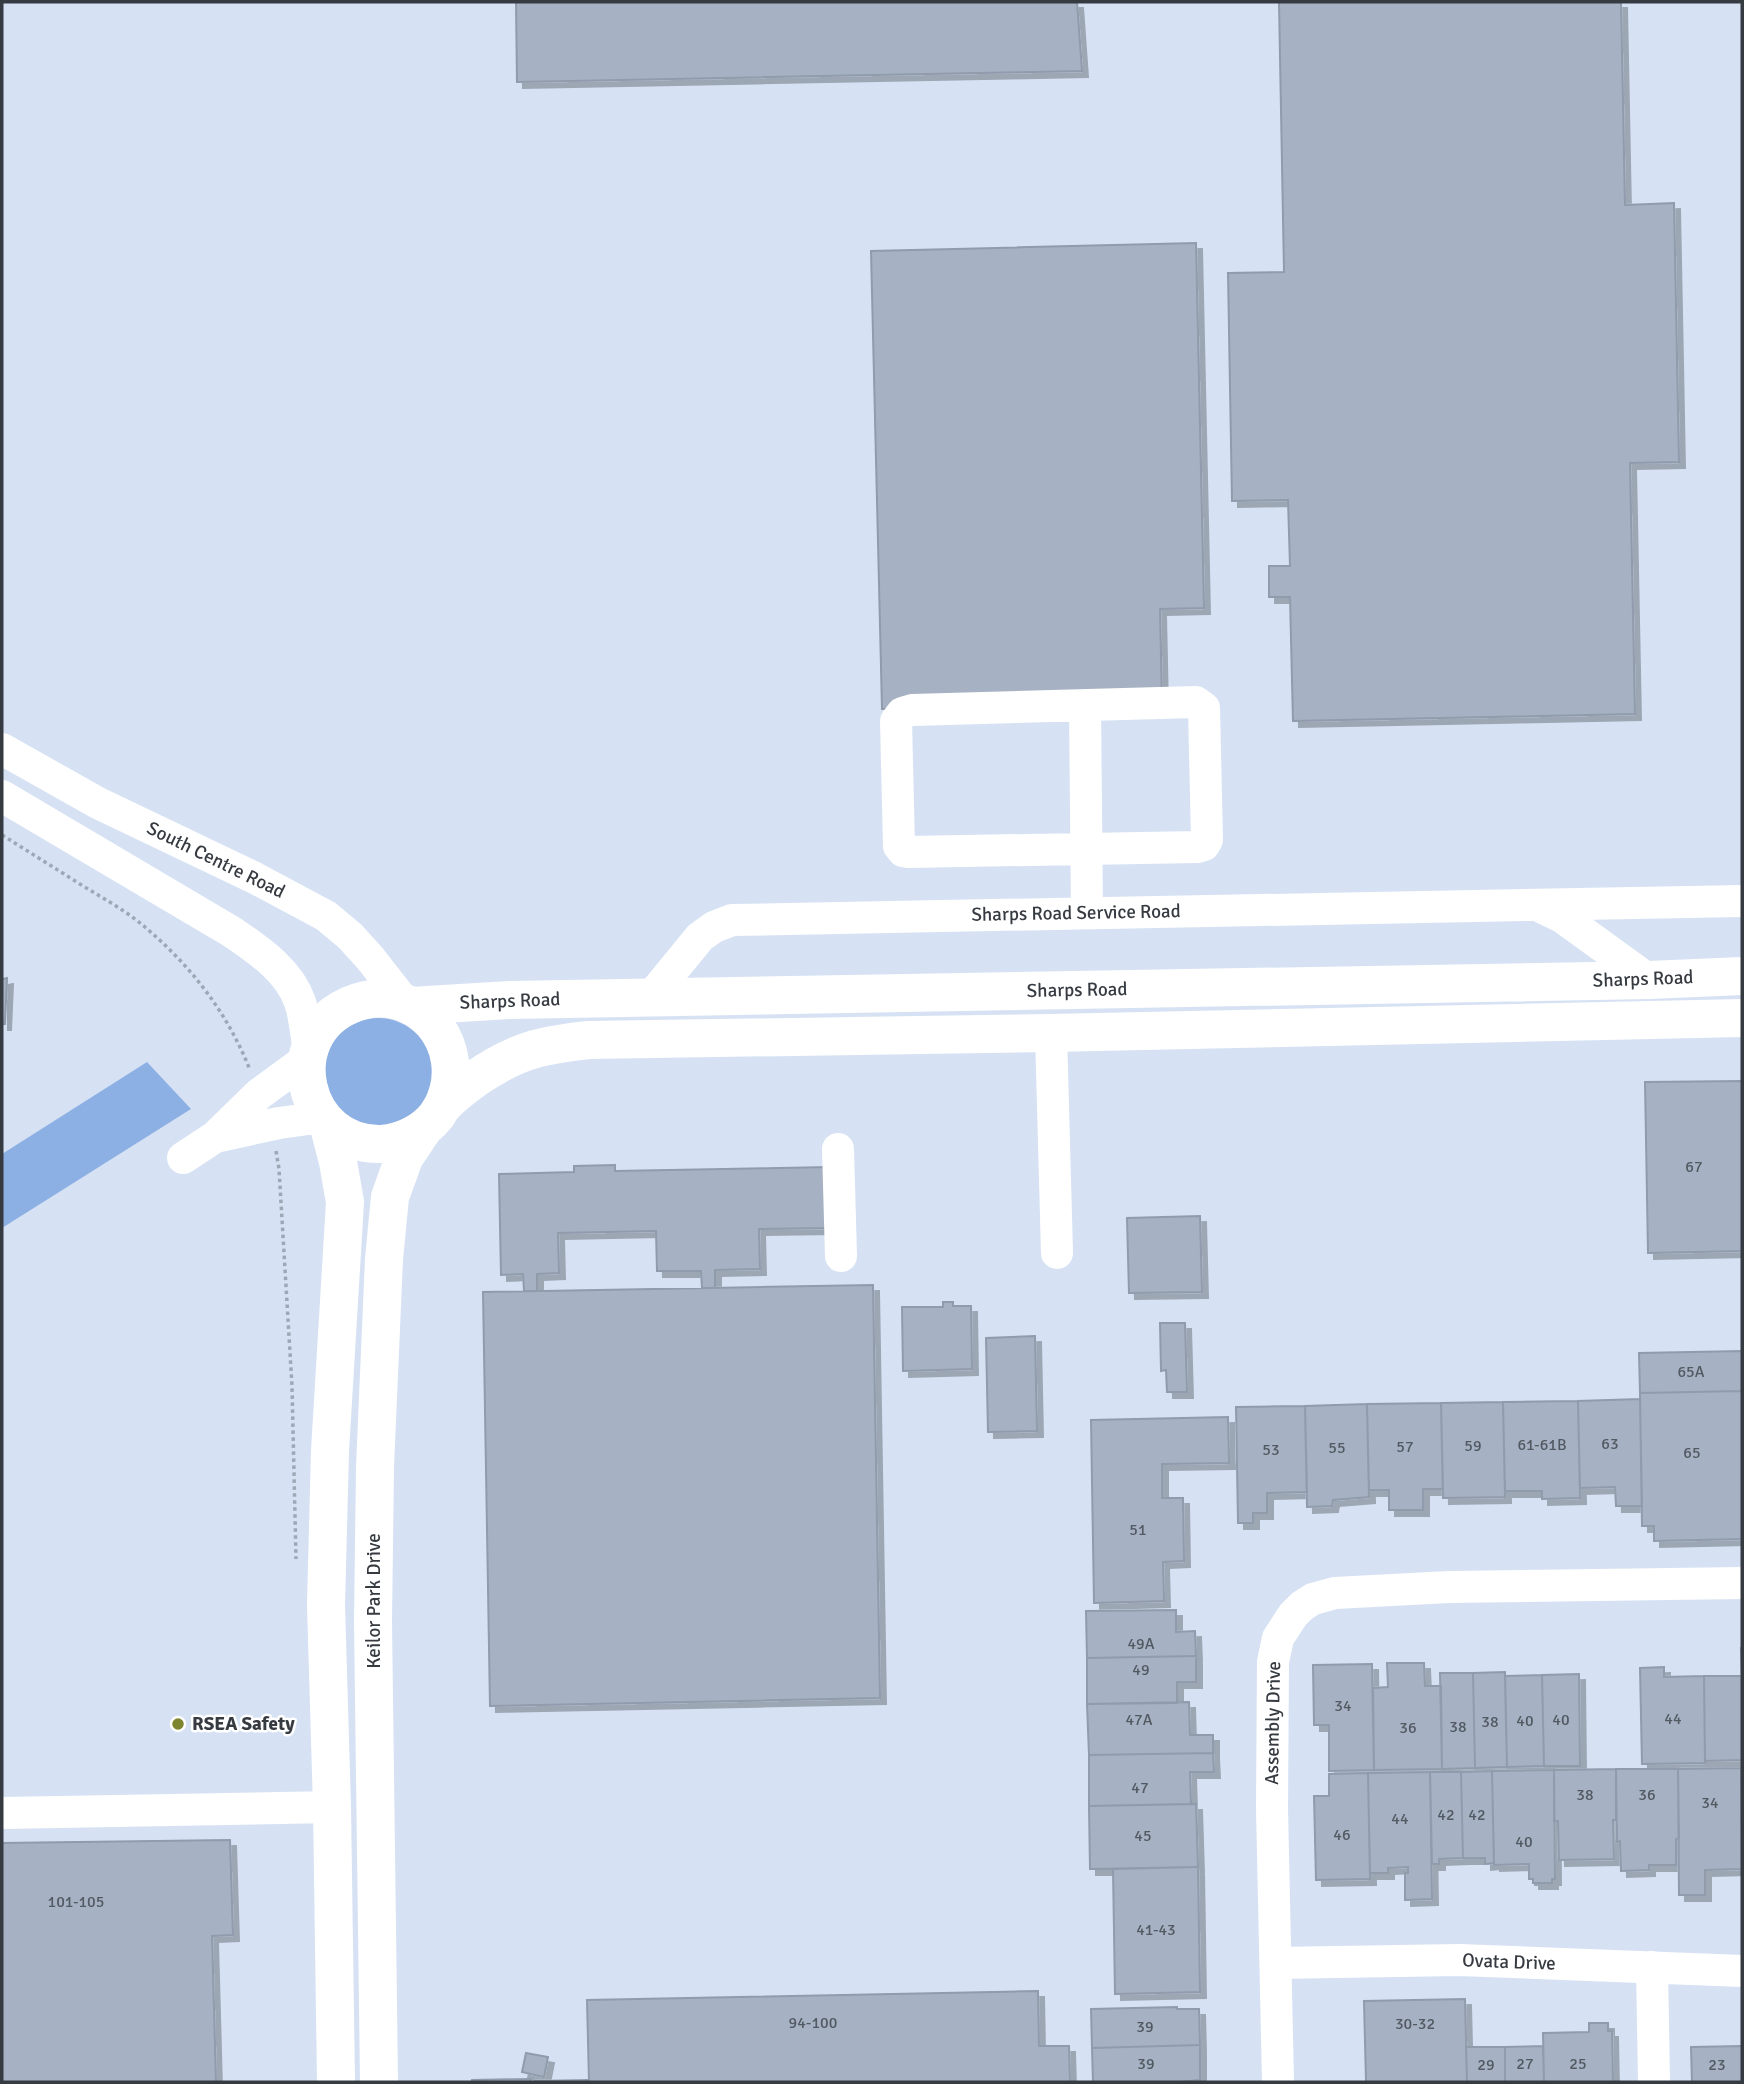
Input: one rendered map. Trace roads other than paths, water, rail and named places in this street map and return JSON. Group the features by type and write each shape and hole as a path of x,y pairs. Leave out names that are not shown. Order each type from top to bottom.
{"main road":[{"name":"Sharps Road","path":"409,1005 510,1000 1649,980 1742,976"},
{"path":"336,2082 326,1605 330,1438 345,1202 338,1162 325,1120 308,1090 308,1055 313,1040 327,1020 347,1006 382,999 409,1005 434,1024 448,1050 451,1079 446,1098 433,1118"},
{"path":"325,1120 345,1136 375,1144 396,1142 415,1134 475,1079 512,1056 554,1043 627,1039 1742,1018"},
{"name":"Keilor Park Drive","path":"379,2082 373,1621 375,1466 384,1252 390,1197 404,1158 433,1118"}],"street":[{"path":"1196,702 1202,705 1207,829 1204,845 903,851 899,846 896,721 902,713 912,710 1085,706 1196,702"},
{"path":"1085,706 1087,912"},
{"name":"South Centre Road","path":"2,749 98,803 255,878 326,916 370,958 409,1005"},
{"path":"2,796 232,932 263,954 286,977 298,995 308,1055 259,1094 215,1137 183,1158"},
{"path":"2,803 58,829"},
{"name":"Sharps Road Service Road","path":"650,998 700,937 714,927 732,920 1742,901"},
{"name":"Sharps Road Service Road","path":"1535,904 1562,917 1649,980"},
{"path":"1051,1033 1057,1253"},
{"path":"215,1137 269,1125 325,1120"},
{"path":"838,1149 841,1256"},
{"name":"Assembly Drive","path":"1278,2082 1272,1809 1273,1662 1278,1638 1302,1605 1325,1595 1363,1591 1449,1587 1742,1583"},
{"path":"2,1813 332,1807"},
{"name":"Ovata Drive","path":"1276,1963 1459,1960 1742,1971"},
{"path":"1652,1967 1654,2082"}],"place":[{"name":"RSEA Safety","path":"178,1724"}]}
